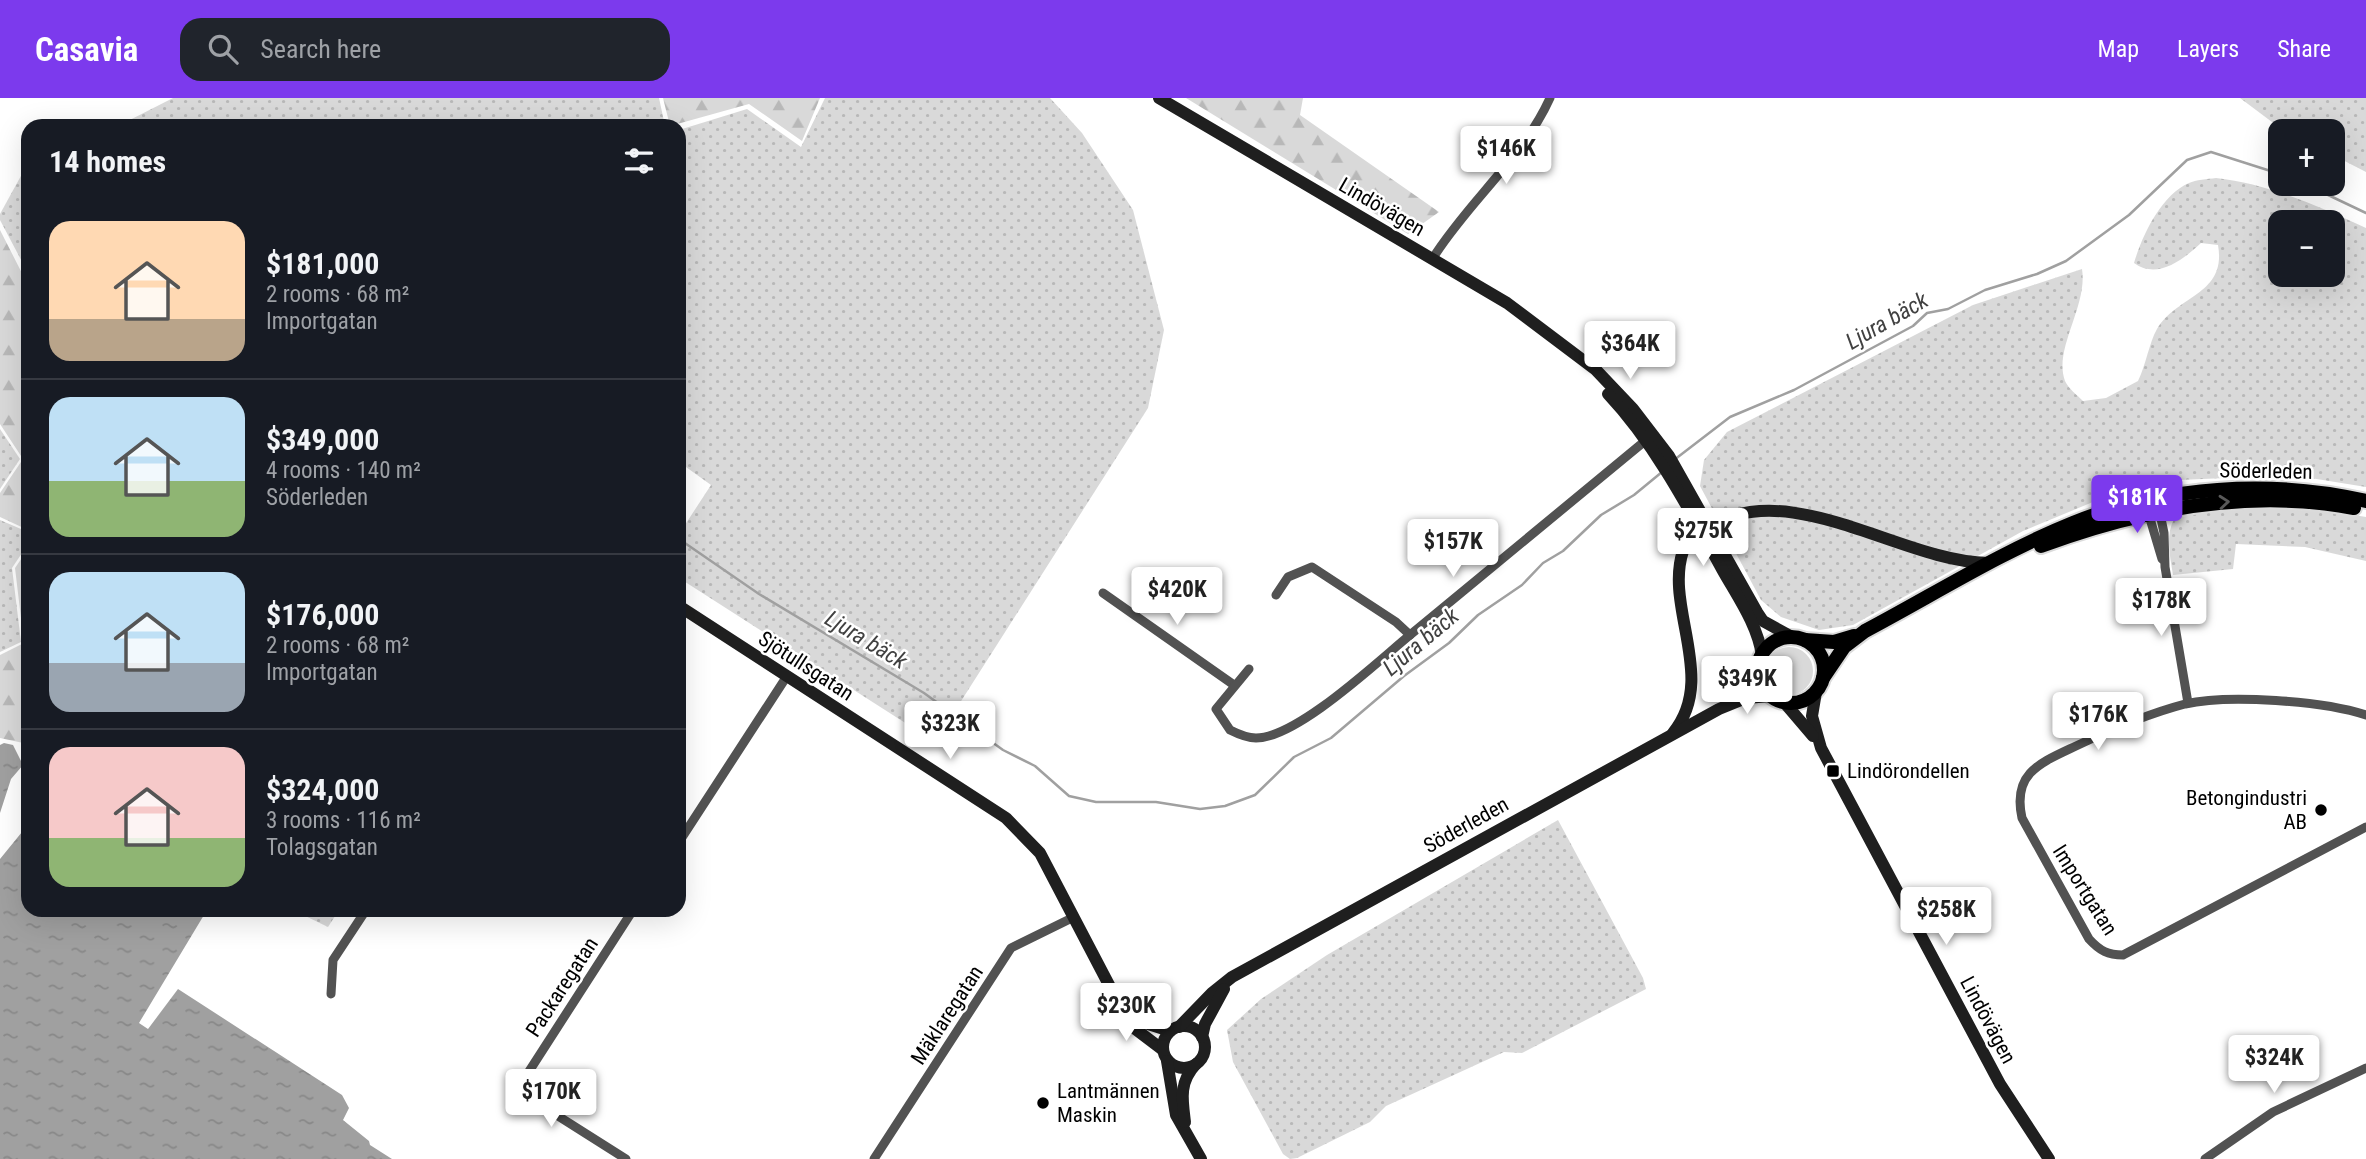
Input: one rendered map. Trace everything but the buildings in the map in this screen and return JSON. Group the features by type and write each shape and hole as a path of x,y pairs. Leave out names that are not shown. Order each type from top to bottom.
{"main road":[{"name":"Lindövägen","path":"1159,98 1507,303 1608,381 1668,464 1763,621 1798,638"},
{"name":"Lindövägen","path":"1578,359 1645,441 1668,464"},
{"name":"Söderleden","path":"1972,574 2082,531 2154,508 2234,488 2283,488 2366,501"},
{"name":"Söderleden","path":"1798,638 1834,642 1865,631 1990,563 2074,522 2154,508 2225,502 2284,500 2366,510"},
{"path":"1671,736 1686,707 1691,669 1680,573 1682,551 1687,542 1705,529 1736,513 1751,510 1772,511 1827,520 1965,561 1990,563"},
{"name":"Lindövägen","path":"1705,529 1755,631 1760,662"},
{"name":"Sjötullsgatan","path":"686,611 1006,818 1040,853 1130,1025 1165,1056"},
{"name":"Söderleden","path":"1824,678 1844,647 1865,631"},
{"path":"1798,638 1821,655 1824,678 1816,692 1796,703 1784,702 1771,696 1761,684 1760,662 1774,642 1798,638"},
{"name":"Söderleden","path":"1719,709 1743,690 1760,662"},
{"name":"Lindövägen","path":"1816,692 1812,716 1821,747"},
{"name":"Söderleden","path":"1175,1029 1232,977 1719,709 1746,698 1771,696"},
{"name":"Lindövägen","path":"1784,702 1821,747 2000,1084 2049,1159"},
{"name":"Söderleden","path":"1202,1037 1217,999 1232,977"},
{"path":"1123,1009 1139,1021 1175,1029 1192,1028 1202,1037 1205,1051 1185,1077 1181,1096 1187,1132"},
{"path":"1175,1029 1165,1056 1176,1115 1201,1159"},
{"path":"1165,1056 1184,1068 1197,1064"}],"street":[{"path":"1433,258 1463,215 1534,129 1550,98"},
{"path":"1249,669 1216,709 1230,730 1256,738 1276,734 1311,715 1645,441"},
{"path":"2154,508 2188,703"},
{"path":"2154,508 2165,567"},
{"path":"1276,595 1288,577 1312,567 1396,622 1410,635"},
{"path":"1103,593 1234,685"},
{"path":"686,831 787,676"},
{"name":"Importgatan","path":"2366,715 2305,703 2269,700 2188,703 2138,718 2046,761 2028,774 2021,786 2019,802 2022,818 2079,921 2098,949 2111,955 2123,956 2366,827"},
{"path":"331,995 333,960 361,917"},
{"name":"Packaregatan","path":"625,1159 517,1090 628,917"},
{"name":"Mäklaregatan","path":"874,1159 1012,948 1074,917"},
{"path":"2205,1159 2273,1112 2366,1068"}],"green space":[{"path":"173,98 659,98 664,119 132,119"},
{"path":"663,98 820,98 802,141 749,104 686,122 686,119 668,119"},
{"path":"825,98 1050,98 1082,133 1133,210 1164,330 1148,408 935,742 686,582 686,523 711,485 686,467 686,128 747,109 801,147"},
{"path":"1186,98 1303,98 1300,115 1439,212 1408,234"},
{"path":"2240,98 2366,98 2366,172 2345,161 2345,119 2268,119"},
{"path":"21,176 21,260 0,220 0,214"},
{"path":"2216,178 2255,185 2268,189 2268,196 2288,196 2325,210 2268,210 2268,287 2345,287 2345,219 2366,228 2366,487 2292,475 2180,480 2105,497 2023,531 1853,625 1819,630 1781,617 1761,600 1700,486 1704,460 1727,432 1973,305 2082,269 2080,298 2063,355 2066,384 2083,401 2106,398 2138,381 2157,329 2176,309 2208,285 2219,262 2218,245 2201,243 2186,256 2161,269 2143,268 2134,263 2142,241 2161,206 2179,189 2198,180"},
{"path":"0,230 21,271 21,456 0,424"},
{"path":"0,429 20,459 0,489"},
{"path":"21,462 21,527 0,517 0,493"},
{"path":"2313,508 2366,517 2366,561 2305,547 2236,544 2233,569 2173,575 2169,539 2174,519 2212,509"},
{"path":"0,520 21,529 21,554 12,568 21,642 0,652"},
{"path":"21,559 21,618 15,568"},
{"path":"21,644 21,742 0,738 0,655"},
{"path":"1789,647 1806,654 1813,671 1806,688 1789,695 1772,688 1765,671 1772,654"},
{"path":"1558,820 1643,978 1646,989 1522,1053 1504,1052 1386,1106 1370,1122 1297,1158 1290,1159 1283,1154 1233,1062 1227,1030 1261,999 1327,955"},
{"path":"307,917 334,917 328,927"}],"water":[{"path":"0,745 13,745 21,761 21,767 11,779 0,813"},
{"path":"21,833 21,917 203,917 139,1023 148,1029 178,989 342,1095 349,1108 343,1120 369,1141 370,1145 392,1159 0,1159 0,859"}],"waterway":[{"name":"Ljura bäck","path":"1674,460 1730,417 1794,390 1913,326 1927,313 1948,309 1985,290 2037,274 2066,261 2129,215 2187,160 2211,152 2268,170"},
{"name":"Ljura bäck","path":"2330,196 2366,213"},
{"name":"Ljura bäck","path":"686,544 759,594 924,693 1003,750 1035,766 1069,796 1096,802 1156,802 1200,809 1225,806 1255,795 1294,757 1331,738 1404,676 1449,643 1478,615 1522,585 1543,563 1563,551 1601,515 1634,495 1662,472"}],"place":[{"name":"Lindörondellen","path":"1833,771"},
{"name":"Betongindustri AB","path":"2321,810"},
{"name":"Lantmännen Maskin","path":"1043,1103"}]}
